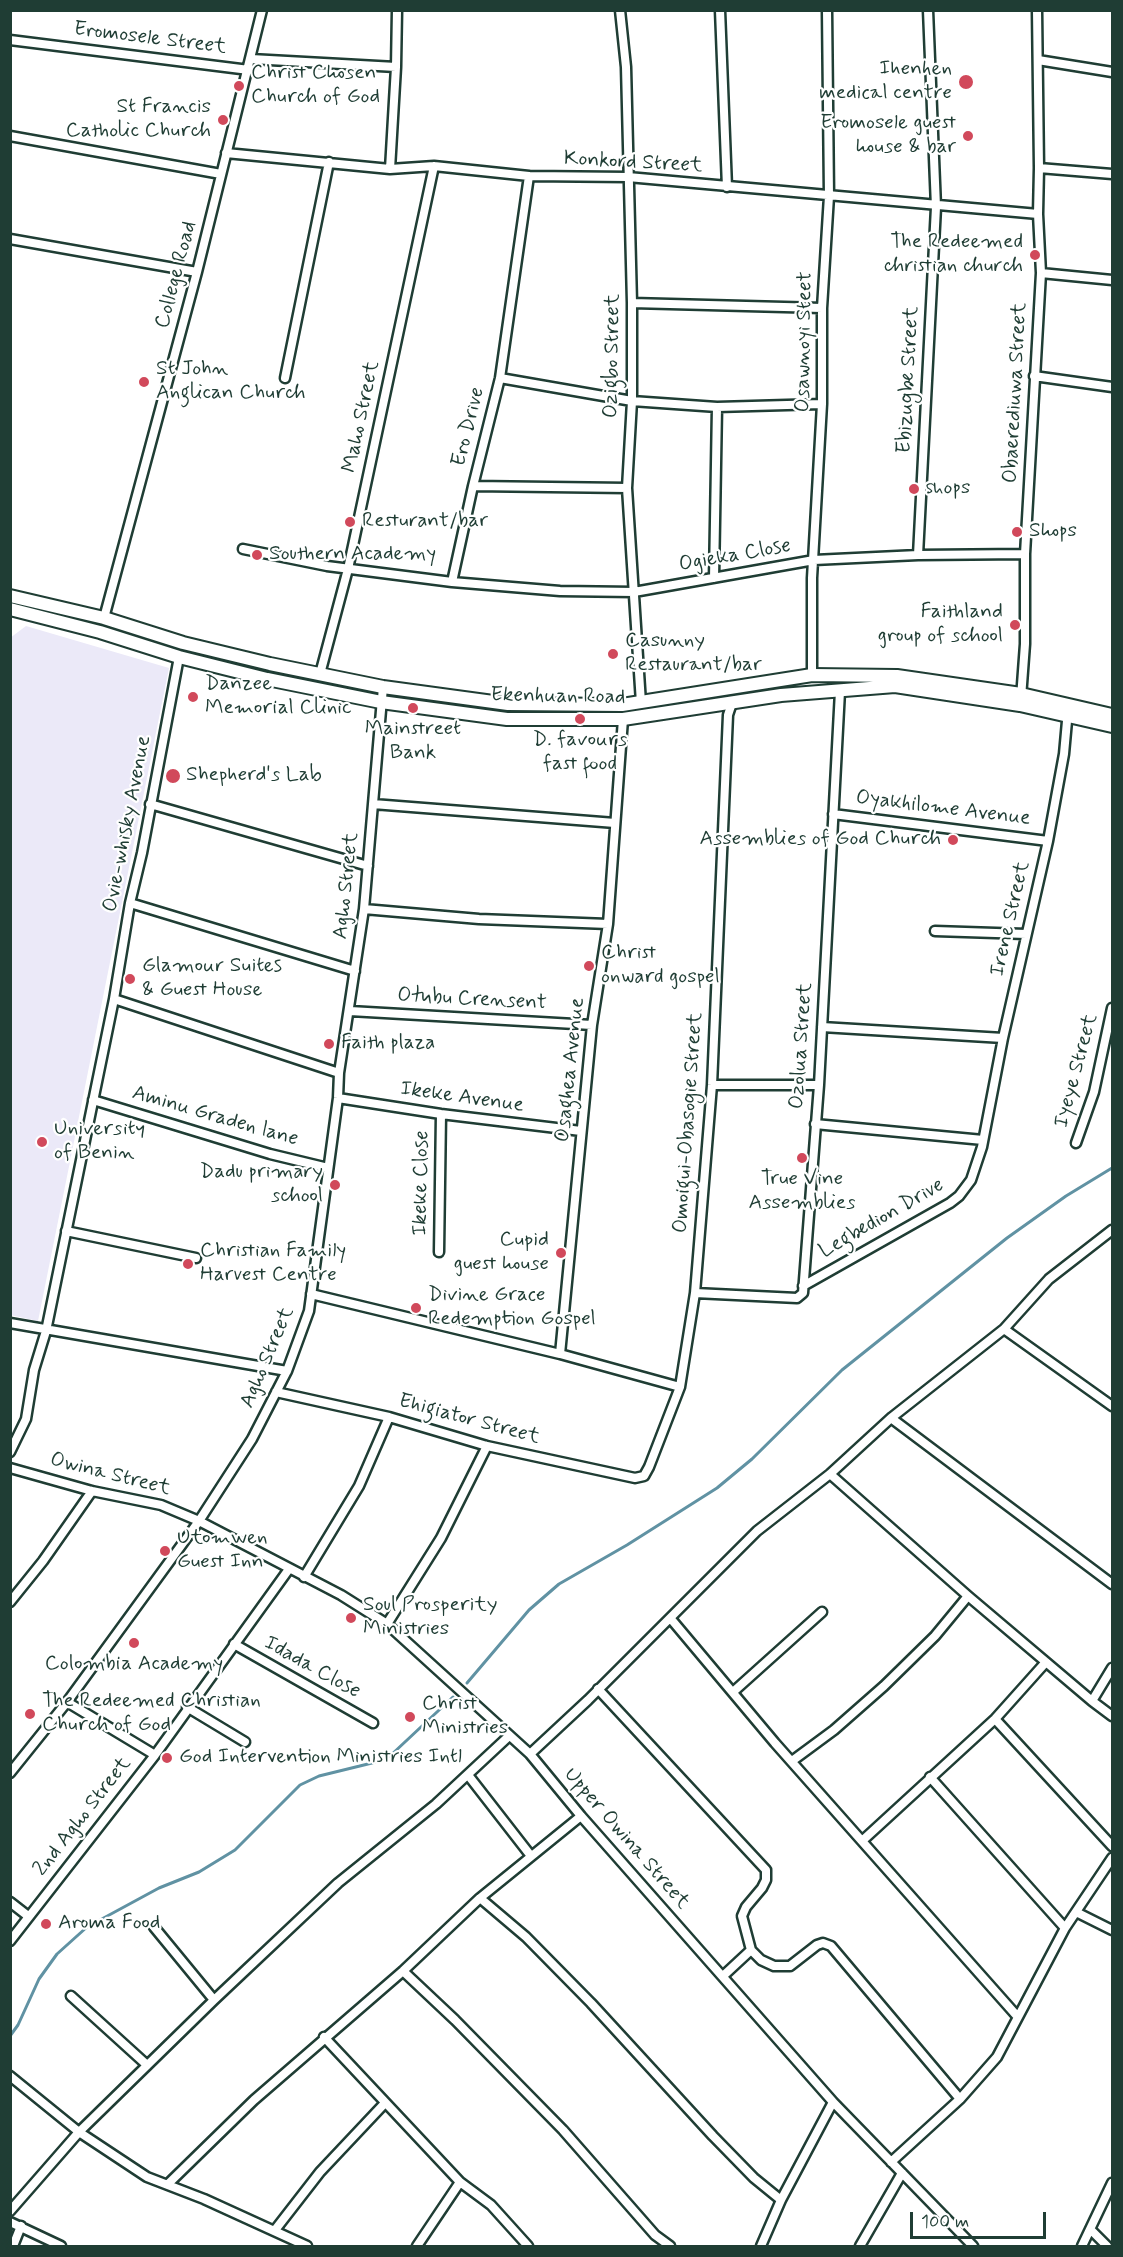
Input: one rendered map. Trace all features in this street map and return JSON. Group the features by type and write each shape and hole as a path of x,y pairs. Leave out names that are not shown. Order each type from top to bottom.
{"main road":[{"name":"Ekenhuan Road","path":"10,596 104,618 183,643 270,664 383,687 508,704 622,705 812,675 897,676 1021,699 1068,710 1113,726"},
{"name":"Ekenhuan Road","path":"10,609 100,632 179,657 267,679 381,702 507,719 623,719 812,691 895,686 1021,699"},
{"name":"Ekenhuan Road","path":"1068,710 1113,715"}],"street":[{"name":"College Road","path":"104,618 197,272 249,70 262,10"},
{"path":"390,169 397,10"},
{"name":"Ozigbo Street","path":"620,10 626,67 632,303 632,401 627,488 641,703"},
{"path":"720,10 727,187"},
{"name":"Osawnoyi Steet","path":"812,675 814,560 822,404 822,308 829,196 827,10"},
{"name":"Ebizugbe Street","path":"918,555 936,207 928,10"},
{"name":"Obaerediuwa Street","path":"1021,699 1025,644 1025,554 1041,273 1038,214 1037,10"},
{"name":"Eromosele Street","path":"10,40 249,70"},
{"path":"251,60 396,67"},
{"path":"1038,60 1113,72"},
{"path":"10,136 221,174"},
{"name":"Konkord Street","path":"226,153 390,169 434,166 529,176 628,177 936,207 1038,214"},
{"path":"285,378 329,162"},
{"name":"Maho Street","path":"320,674 348,569 434,166"},
{"path":"1039,168 1113,174"},
{"name":"Ero Drive","path":"452,582 500,378 529,176"},
{"path":"10,239 197,272"},
{"path":"1041,273 1113,280"},
{"path":"632,303 822,308"},
{"path":"1034,376 1113,387"},
{"path":"500,378 632,401 717,407 822,404"},
{"path":"714,578 717,407"},
{"path":"473,486 627,488"},
{"path":"243,549 348,569 452,582"},
{"name":"Ogieka Close","path":"452,582 560,591 634,592 814,560 918,555 1025,554"},
{"name":"Ovie-whisky Avenue","path":"10,1452 26,1419 34,1370 46,1331 114,999 130,903 142,853 179,657"},
{"name":"Agho Street","path":"10,1773 67,1702 199,1521 252,1440 287,1371 309,1311 338,1098 339,1073 364,909 383,687"},
{"name":"Ozolua Street","path":"803,1286 819,1084 840,691"},
{"name":"Omoigui-Obasogie Street","path":"650,1467 680,1387 695,1293 712,1085 728,715 732,703"},
{"name":"Irene Street","path":"983,1140 1003,1038 1048,841 1064,754 1068,710"},
{"name":"Osaghea Avenue","path":"560,1354 592,1025 608,924 623,719"},
{"path":"150,804 368,866"},
{"path":"373,804 615,822"},
{"name":"Oyakhilome Avenue","path":"833,814 1048,841"},
{"path":"130,903 355,971"},
{"path":"364,909 479,919 608,924"},
{"path":"935,931 1026,934"},
{"path":"114,999 339,1073"},
{"name":"Iyeye Street","path":"1076,1143 1094,1092 1113,1008"},
{"name":"Otubu Crensent","path":"350,1011 592,1025"},
{"path":"822,1027 1003,1038"},
{"path":"712,1085 819,1084"},
{"name":"Ikeke Avenue","path":"338,1098 441,1114 581,1131"},
{"name":"Aminu Graden lane","path":"93,1100 270,1154 328,1168"},
{"name":"Ikeke Close","path":"439,1252 441,1114"},
{"path":"815,1124 983,1140"},
{"name":"Legbedion Drive","path":"803,1286 959,1196 970,1180 983,1140"},
{"path":"530,1754 671,1619 757,1531 830,1474 891,1418 1004,1329 1049,1278 1113,1230"},
{"path":"66,1231 196,1258"},
{"path":"695,1293 797,1298 803,1293 803,1286"},
{"path":"311,1294 560,1354 680,1387"},
{"path":"10,1323 287,1371"},
{"path":"1004,1329 1113,1406"},
{"name":"Ehigiator Street","path":"276,1392 389,1418 487,1446 636,1478 644,1476 650,1467"},
{"path":"304,1577 359,1486 389,1418"},
{"path":"891,1418 1113,1584"},
{"path":"387,1624 441,1538 487,1446"},
{"name":"Owina Street","path":"10,1468 92,1491 162,1505 199,1521"},
{"path":"830,1474 968,1596 1092,1701 1113,1716"},
{"path":"10,1602 92,1491"},
{"name":"Upper Owina Street","path":"199,1521 341,1595 387,1624 530,1754 581,1816 833,2102 973,2247"},
{"name":"2nd Agho Street","path":"10,1941 155,1755 187,1707 289,1569"},
{"path":"792,1761 834,1730 884,1686 935,1636 968,1596"},
{"path":"733,1692 822,1612"},
{"path":"671,1619 792,1761 1017,2016"},
{"name":"Idada Close","path":"234,1644 373,1723"},
{"path":"862,1841 995,1719 1046,1662"},
{"path":"1092,1701 1113,1668"},
{"path":"598,1689 766,1870 766,1880 762,1888 746,1907 742,1916 751,1950 761,1960 774,1966 790,1966 817,1945 823,1943 831,1946 960,2099"},
{"path":"67,1702 155,1755"},
{"path":"187,1707 245,1742"},
{"path":"995,1719 1113,1846"},
{"path":"10,2211 79,2132 214,2000 338,1882 399,1836 509,1736"},
{"path":"468,1775 531,1856"},
{"path":"930,1778 1065,1928"},
{"path":"168,2184 254,2100 324,2037 403,1971 480,1898 581,1816"},
{"path":"891,2162 960,2099 997,2057 1065,1928 1113,1858"},
{"path":"480,1898 526,1937 591,2003 721,2144 754,2178 781,2200"},
{"path":"10,1902 28,1916"},
{"path":"1076,1912 1113,1930"},
{"path":"154,1927 214,2000"},
{"path":"723,1976 751,1950"},
{"path":"403,1971 455,2020 563,2130 655,2235 670,2247"},
{"path":"71,1996 147,2065"},
{"path":"324,2037 460,2182 491,2205 528,2247"},
{"path":"10,2076 79,2132 147,2177 275,2230 307,2247"},
{"path":"761,2247 781,2200 833,2102"},
{"path":"275,2230 320,2172 385,2103"},
{"path":"860,2247 902,2173"},
{"path":"417,2247 460,2182"},
{"path":"1082,2247 1113,2183"},
{"path":"10,2222 61,2247"},
{"path":"13,2247 21,2226"},
{"path":"1091,2230 1107,2247"}],"shaded area":[{"name":"University of Benin","path":"26,626 169,668 38,1321 10,1315 10,638"}],"waterway":[{"path":"467,1683 529,1610 559,1584 627,1545 717,1488 752,1459 842,1370 1007,1238 1066,1196 1112,1168"},
{"path":"10,2036 18,2025 39,1979 57,1954 87,1927 159,1888 199,1872 235,1850 300,1785 319,1776 372,1763 390,1756 453,1697"}],"place":[{"name":"Ihenhen medical centre","path":"966,82"},
{"name":"Christ Chosen Church of God","path":"239,86"},
{"name":"St Francis Catholic Church","path":"223,120"},
{"name":"Eromosele guest house & bar","path":"968,136"},
{"name":"The Redeemed christian church","path":"1035,255"},
{"name":"St John Anglican Church","path":"144,382"},
{"name":"shops","path":"914,489"},
{"name":"Resturant/bar","path":"350,522"},
{"name":"Shops","path":"1017,532"},
{"name":"Southern Academy","path":"257,555"},
{"name":"Faithland group of school","path":"1015,625"},
{"name":"Casunny Restaurant/bar","path":"613,654"},
{"name":"Danzee Memorial Clinic","path":"193,697"},
{"name":"Mainstreet Bank","path":"413,708"},
{"name":"D. favours fast food","path":"580,719"},
{"name":"Shepherd's Lab","path":"173,776"},
{"name":"Assemblies of God Church","path":"953,840"},
{"name":"Christ onward gospel","path":"589,966"},
{"name":"Glamour Suites & Guest House","path":"130,979"},
{"name":"Faith plaza","path":"329,1044"},
{"name":"University of Benin","path":"42,1142"},
{"name":"True Vine Assemblies","path":"802,1158"},
{"name":"Dadu primary school","path":"335,1185"},
{"name":"Cupid guest house","path":"561,1253"},
{"name":"Christian Family Harvest Centre","path":"188,1264"},
{"name":"Divine Grace Redemption Gospel","path":"416,1308"},
{"name":"Utomwen Guest Inn","path":"165,1551"},
{"name":"Soul Prosperity Ministries","path":"351,1618"},
{"name":"Colombia Academy","path":"134,1643"},
{"name":"The Redeemed Christian Church of God","path":"30,1714"},
{"name":"Christ Ministries","path":"410,1717"},
{"name":"God Intervention Ministries Intl","path":"167,1758"},
{"name":"Aroma Food","path":"46,1924"}]}
